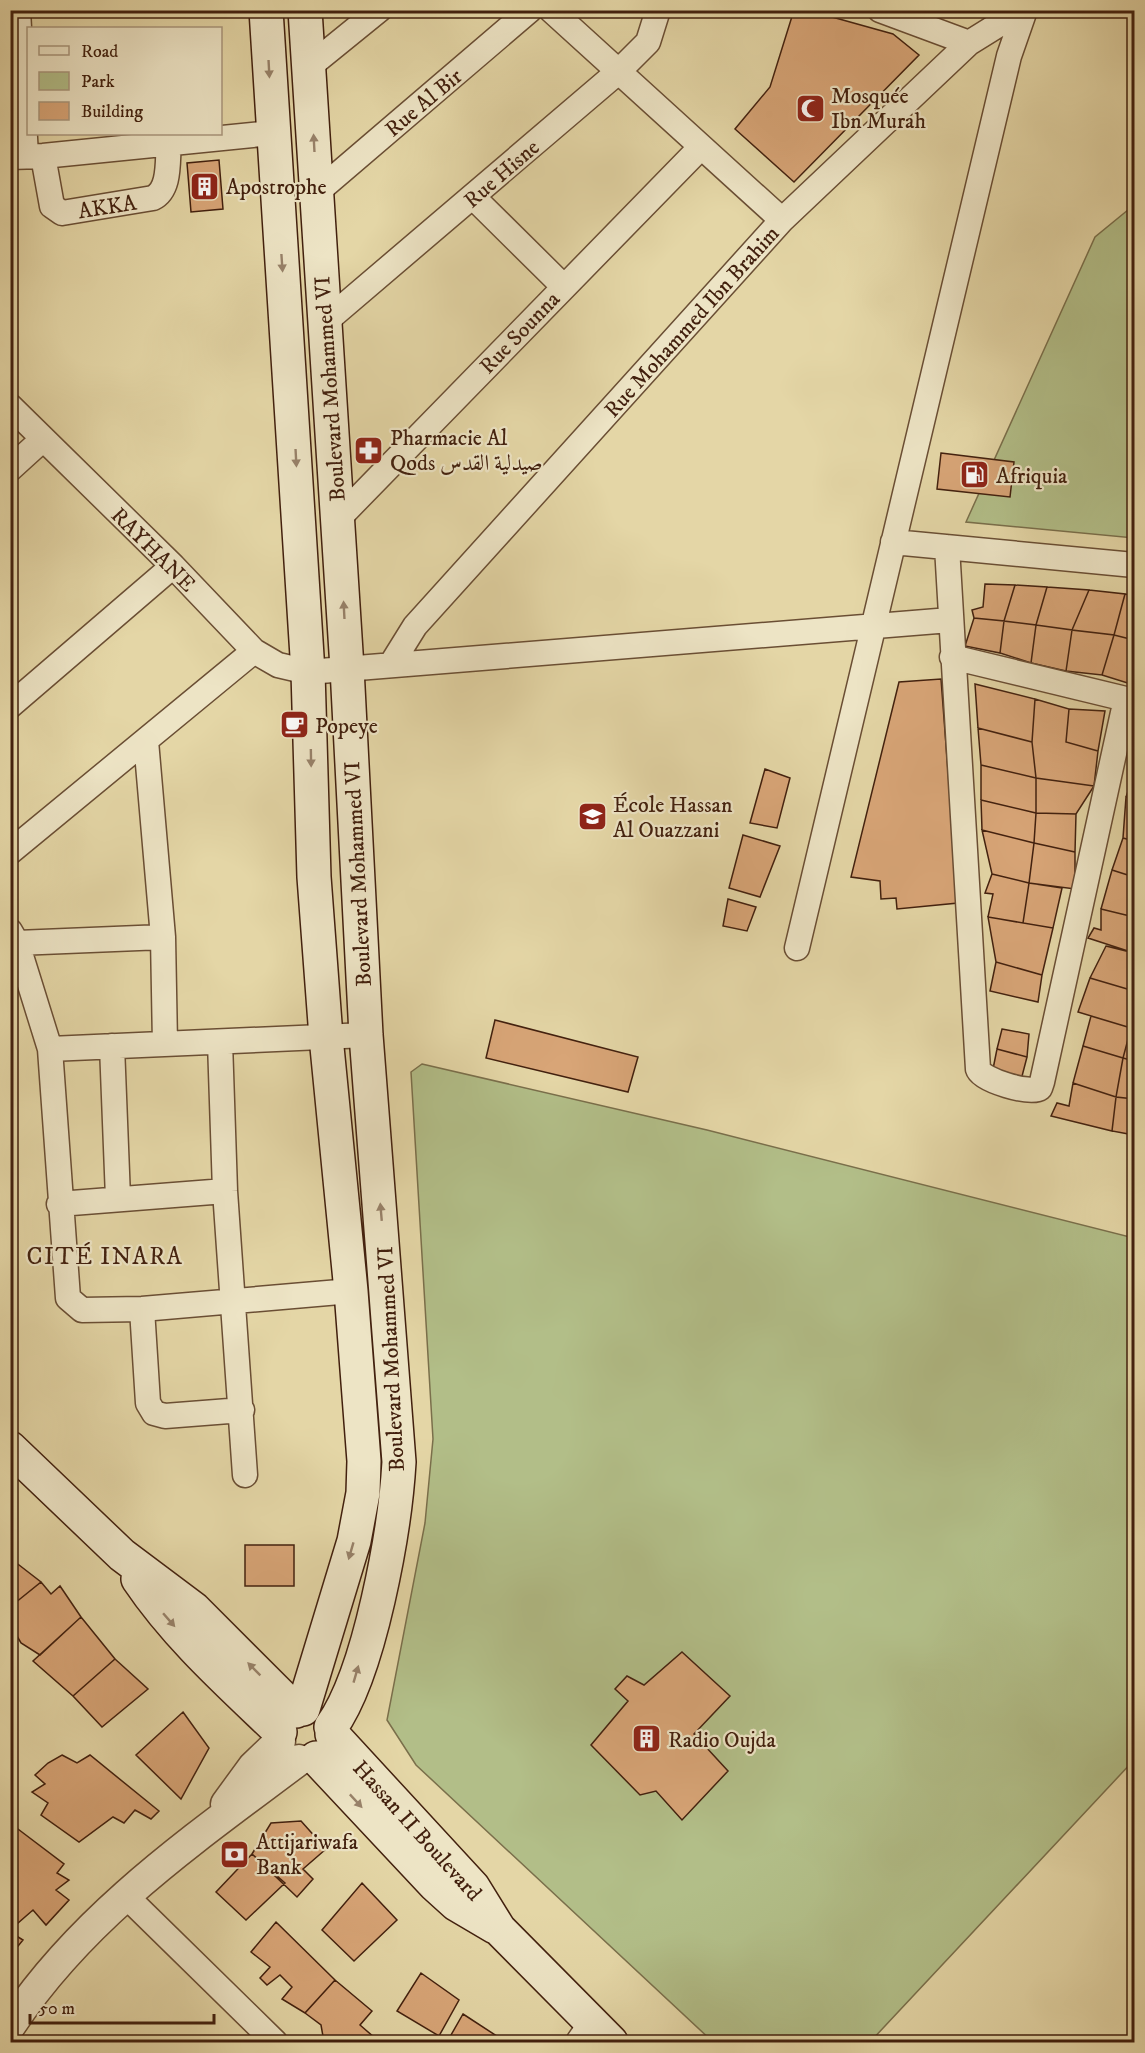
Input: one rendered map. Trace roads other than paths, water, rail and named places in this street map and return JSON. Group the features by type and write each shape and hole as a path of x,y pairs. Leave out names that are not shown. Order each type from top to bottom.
{"main road":[{"name":"Boulevard Mohammed VI","path":"266,10 272,133 308,672 314,877 364,1461 363,1493 351,1552 305,1734"},
{"name":"Boulevard Mohammed VI","path":"305,10 347,668 366,1035 399,1462 396,1503 371,1623 351,1693 305,1734"},
{"name":"Hassan II Boulevard","path":"10,1448 122,1556 165,1617 305,1734 435,1885 456,1904 499,1929 593,2036"}],"street":[{"path":"18,10 26,156 272,133"},
{"path":"310,66 379,10"},
{"name":"Rue Al Bir","path":"316,193 530,10"},
{"path":"551,10 782,220"},
{"name":"Rue Hisne","path":"325,322 618,72 648,42 658,10"},
{"path":"880,10 969,43"},
{"path":"797,948 1009,56 1023,10"},
{"name":"Rue Mohammed Ibn Brahim","path":"392,663 415,626 782,220 969,43 1023,10"},
{"name":"AKKA","path":"26,156 52,206 62,213 153,198 161,194 165,187 169,142"},
{"name":"Rue Sounna","path":"338,519 701,147"},
{"path":"473,197 563,286"},
{"name":"RAYHANE","path":"10,406 173,566 254,651 278,665 308,672 392,663 950,620"},
{"path":"10,469 43,439"},
{"path":"893,542 1134,565"},
{"path":"947,547 952,657 978,1069 984,1077 1031,1091 1040,1088 1042,1082 1130,700 952,657"},
{"path":"10,706 173,566"},
{"path":"10,852 254,651"},
{"path":"146,741 163,937 165,1044"},
{"path":"163,937 14,937 50,1049 59,1204 68,1298 73,1305 82,1310 142,1309 351,1291"},
{"path":"50,1049 366,1035"},
{"path":"220,1042 225,1191 245,1475"},
{"path":"111,1046 118,1198"},
{"path":"59,1204 225,1191"},
{"path":"142,1309 148,1403 154,1413 165,1416 242,1410"},
{"name":"Boulevard Mohammed VI","path":"10,2026 52,1969 126,1896 219,1817 253,1767 305,1734"},
{"path":"126,1896 275,2043"}],"place":[{"name":"Mosquée Ibn Murah","path":"810,108"},
{"name":"Apostrophe","path":"205,186"},
{"name":"Pharmacie Al Qods صيدلية القدس","path":"369,450"},
{"name":"Afriquia","path":"975,475"},
{"name":"Popeye","path":"294,725"},
{"name":"École Hassan Al Ouazzani","path":"592,817"},
{"name":"Radio Oujda","path":"647,1739"},
{"name":"Attijariwafa Bank","path":"235,1854"}],"district":[{"name":"CITÉ INARA","path":"105,1256"}]}
